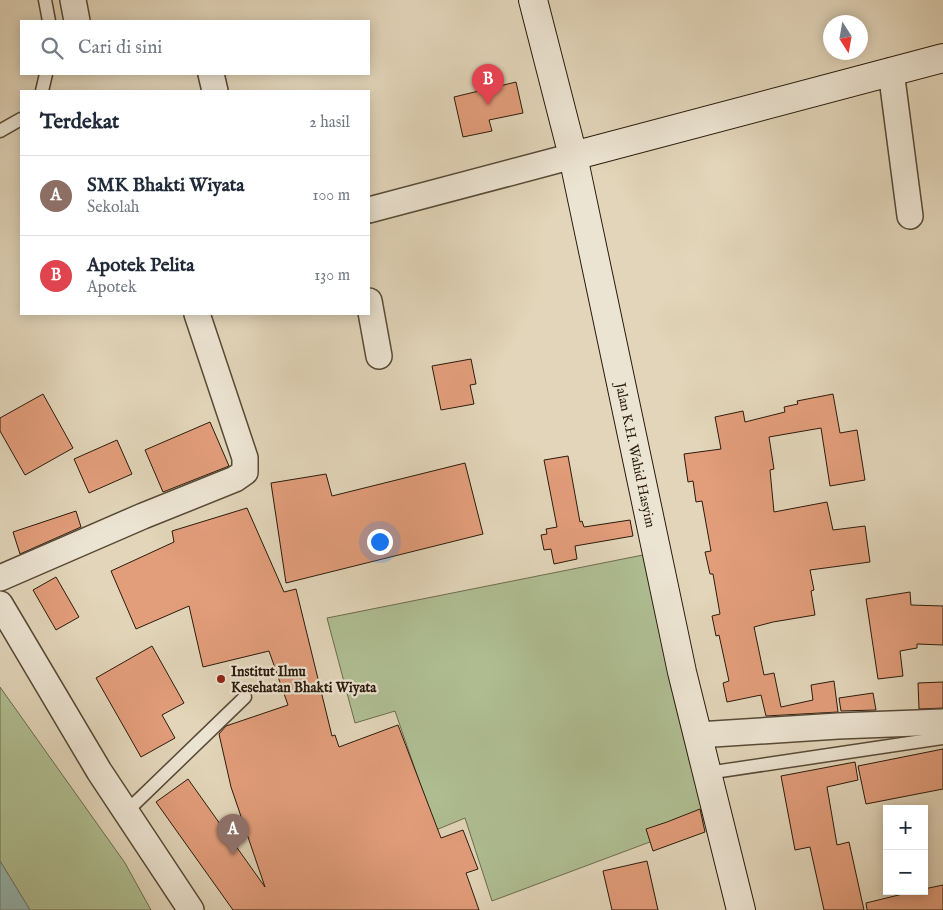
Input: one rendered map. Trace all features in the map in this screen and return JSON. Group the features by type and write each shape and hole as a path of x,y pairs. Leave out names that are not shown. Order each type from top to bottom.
{"main road":[{"name":"Jalan K.H. Wahid Hasyim","path":"533,0 573,156 680,662 740,910"},
{"path":"573,156 943,58"}],"street":[{"path":"72,0 77,20"},
{"path":"891,71 910,216"},
{"path":"211,75 215,90"},
{"path":"370,210 573,156"},
{"path":"370,306 379,356"},
{"path":"0,578 143,516 235,479 245,472 245,458 197,315"},
{"path":"0,604 99,772 191,910"},
{"path":"698,735 838,726 943,722"}],"lane":[{"path":"45,0 49,20"},
{"path":"42,90 46,75"},
{"path":"0,131 20,120"},
{"path":"126,812 245,697"},
{"path":"707,773 943,738"}],"green space":[{"path":"658,552 714,818 492,901 465,818 436,830 395,711 355,723 327,618"},
{"path":"0,687 125,863 151,910 30,910 0,861"}],"water":[{"path":"0,861 30,910 0,910"}],"building":[{"path":"516,82 523,113 489,120 492,131 463,137 454,97"},
{"path":"471,359 476,384 470,385 474,404 441,410 432,366"},
{"path":"43,394 73,448 25,475 0,431 0,418"},
{"path":"833,394 840,433 857,430 865,480 830,486 821,428 769,437 774,469 770,470 774,512 827,502 833,530 865,526 870,562 810,570 814,590 811,591 815,615 754,627 764,675 774,673 781,707 813,700 811,685 834,681 838,712 766,716 761,695 727,702 723,683 729,681 719,635 716,636 712,616 720,614 713,574 710,574 705,552 711,551 702,501 696,502 693,481 688,482 684,454 721,449 715,417 743,411 745,422 785,412 784,407 798,404 797,401"},
{"path":"210,422 229,466 163,492 145,450"},
{"path":"117,440 132,474 89,493 74,459"},
{"path":"568,456 580,522 582,521 584,527 630,520 633,536 575,546 577,559 554,564 551,549 544,550 541,535 547,534 546,529 557,527 544,460"},
{"path":"465,463 483,534 286,583 271,483 326,474 332,496"},
{"path":"247,508 284,592 296,589 332,736 335,735 339,747 398,725 441,838 463,830 478,869 466,873 479,910 233,910 156,802 188,779 265,887 231,787 219,734 226,726 288,705 269,651 203,667 189,606 136,629 111,571 174,542 172,531"},
{"path":"76,511 81,527 20,554 13,532"},
{"path":"56,577 79,617 56,630 33,590"},
{"path":"910,592 911,605 943,606 943,645 917,644 917,648 900,651 903,676 878,679 866,599"},
{"path":"152,646 184,703 162,715 175,738 141,757 96,678"},
{"path":"943,682 943,708 919,709 918,683"},
{"path":"873,693 876,710 841,711 839,698"},
{"path":"943,749 943,789 866,804 858,766"},
{"path":"855,762 858,780 827,787 837,845 849,842 864,910 824,910 810,847 795,850 781,776"},
{"path":"700,809 705,832 653,851 646,829"},
{"path":"647,861 658,910 612,910 603,871"},
{"path":"943,885 943,910 867,910 866,903 899,895 928,895 928,888"}],"place":[{"name":"Apotek Pelita","path":"488,105"},
{"name":"Institut Ilmu Kesehatan Bhakti Wiyata","path":"221,679"},
{"name":"SMK Bhakti Wiyata","path":"233,855"}]}
